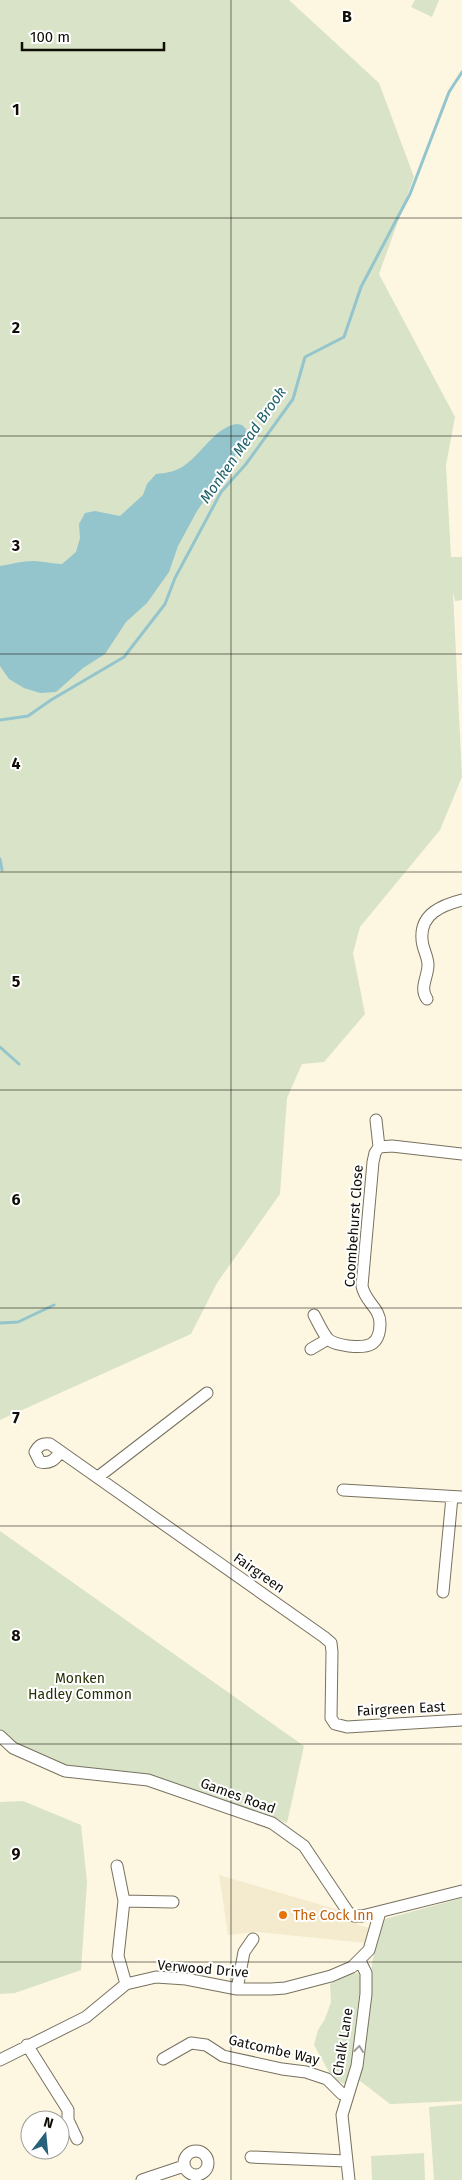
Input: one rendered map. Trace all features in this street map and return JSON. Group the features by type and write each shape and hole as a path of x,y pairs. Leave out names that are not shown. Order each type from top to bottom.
{"street":[{"path":"427,999 423,991 428,968 428,959 422,940 423,928 434,911 445,904 462,900"},
{"name":"Coombehurst Close","path":"328,1339 343,1345 365,1348 371,1345 379,1334 380,1316 364,1295 362,1286 373,1162 379,1147 376,1120"},
{"path":"379,1147 385,1146 462,1154"},
{"path":"311,1349 328,1339 314,1315"},
{"path":"98,1478 207,1393"},
{"name":"Fairgreen","path":"60,1452 324,1636 331,1643 332,1652 331,1718 332,1722 341,1727"},
{"path":"343,1490 457,1497 443,1592"},
{"name":"Fairgreen East","path":"341,1727 462,1720"},
{"name":"Games Road","path":"0,1736 13,1748 65,1770 148,1780 272,1823 304,1846 348,1912 354,1916 362,1916 462,1892"},
{"path":"117,1866 124,1901 118,1956 126,1984"},
{"path":"124,1901 173,1902"},
{"path":"360,1961 369,1950 380,1912"},
{"path":"237,1989 244,1952 253,1939"},
{"name":"Verwood Drive","path":"0,2060 86,2016 126,1984 156,1977 186,1979 237,1989 285,1988 332,1976 352,1967 360,1961"},
{"name":"Chalk Lane","path":"350,2180 346,2161 342,2115 357,2066 366,1994 366,1973 360,1961"},
{"name":"Gatcombe Way","path":"163,2059 191,2043 206,2045 223,2056 282,2069 306,2072 327,2079 342,2094 347,2096"},
{"path":"27,2045 68,2110 68,2120 77,2139"},
{"path":"251,2157 346,2161"},
{"path":"142,2180 184,2166"}],"shaded area":[{"path":"219,1875 339,1910 350,1920 361,1926 371,1928 366,1943 257,1932 228,1935"}],"green space":[{"path":"0,0 289,0 379,83 414,177 379,274 455,417 446,465 451,557 462,557 462,600 455,601 453,592 462,777 440,830 360,927 353,953 365,1014 324,1062 302,1064 287,1098 280,1194 217,1283 191,1334 0,1420"},
{"path":"415,0 439,0 432,17 411,7"},
{"name":"Monken Hadley Common","path":"0,1531 304,1746 287,1823 221,1798 148,1776 63,1766 15,1745 0,1731"},
{"path":"23,1801 81,1825 87,1882 81,1970 15,1993 0,1994 0,1802"},
{"path":"462,1898 462,2101 390,2104 359,2080 363,2065 372,1964 381,1920"},
{"path":"358,1973 362,1980 354,2067 347,2085 333,2079 314,2045 318,2030 325,2019 331,2002 330,1984 350,1974"},
{"path":"462,2104 462,2180 434,2180 429,2107"},
{"path":"424,2153 425,2180 372,2180 371,2156"}],"water":[{"path":"237,424 242,425 246,429 246,437 197,511 178,546 169,572 147,603 126,622 105,654 83,668 56,692 40,693 24,688 9,679 0,666 0,566 29,561 62,564 76,552 80,538 79,524 85,513 95,511 120,516 143,495 147,484 156,474 166,473 182,467 221,430"}],"waterway":[{"name":"Monken Mead Brook","path":"0,720 28,716 51,700 124,657 165,604 175,578 221,492 246,464 293,399 305,357 344,337 361,287 410,194 449,92 462,72"},
{"path":"0,859 2,870"},
{"path":"0,1047 19,1064"},
{"path":"0,1323 18,1322 54,1305"}],"place":[{"name":"The Cock Inn","path":"283,1915"}]}
